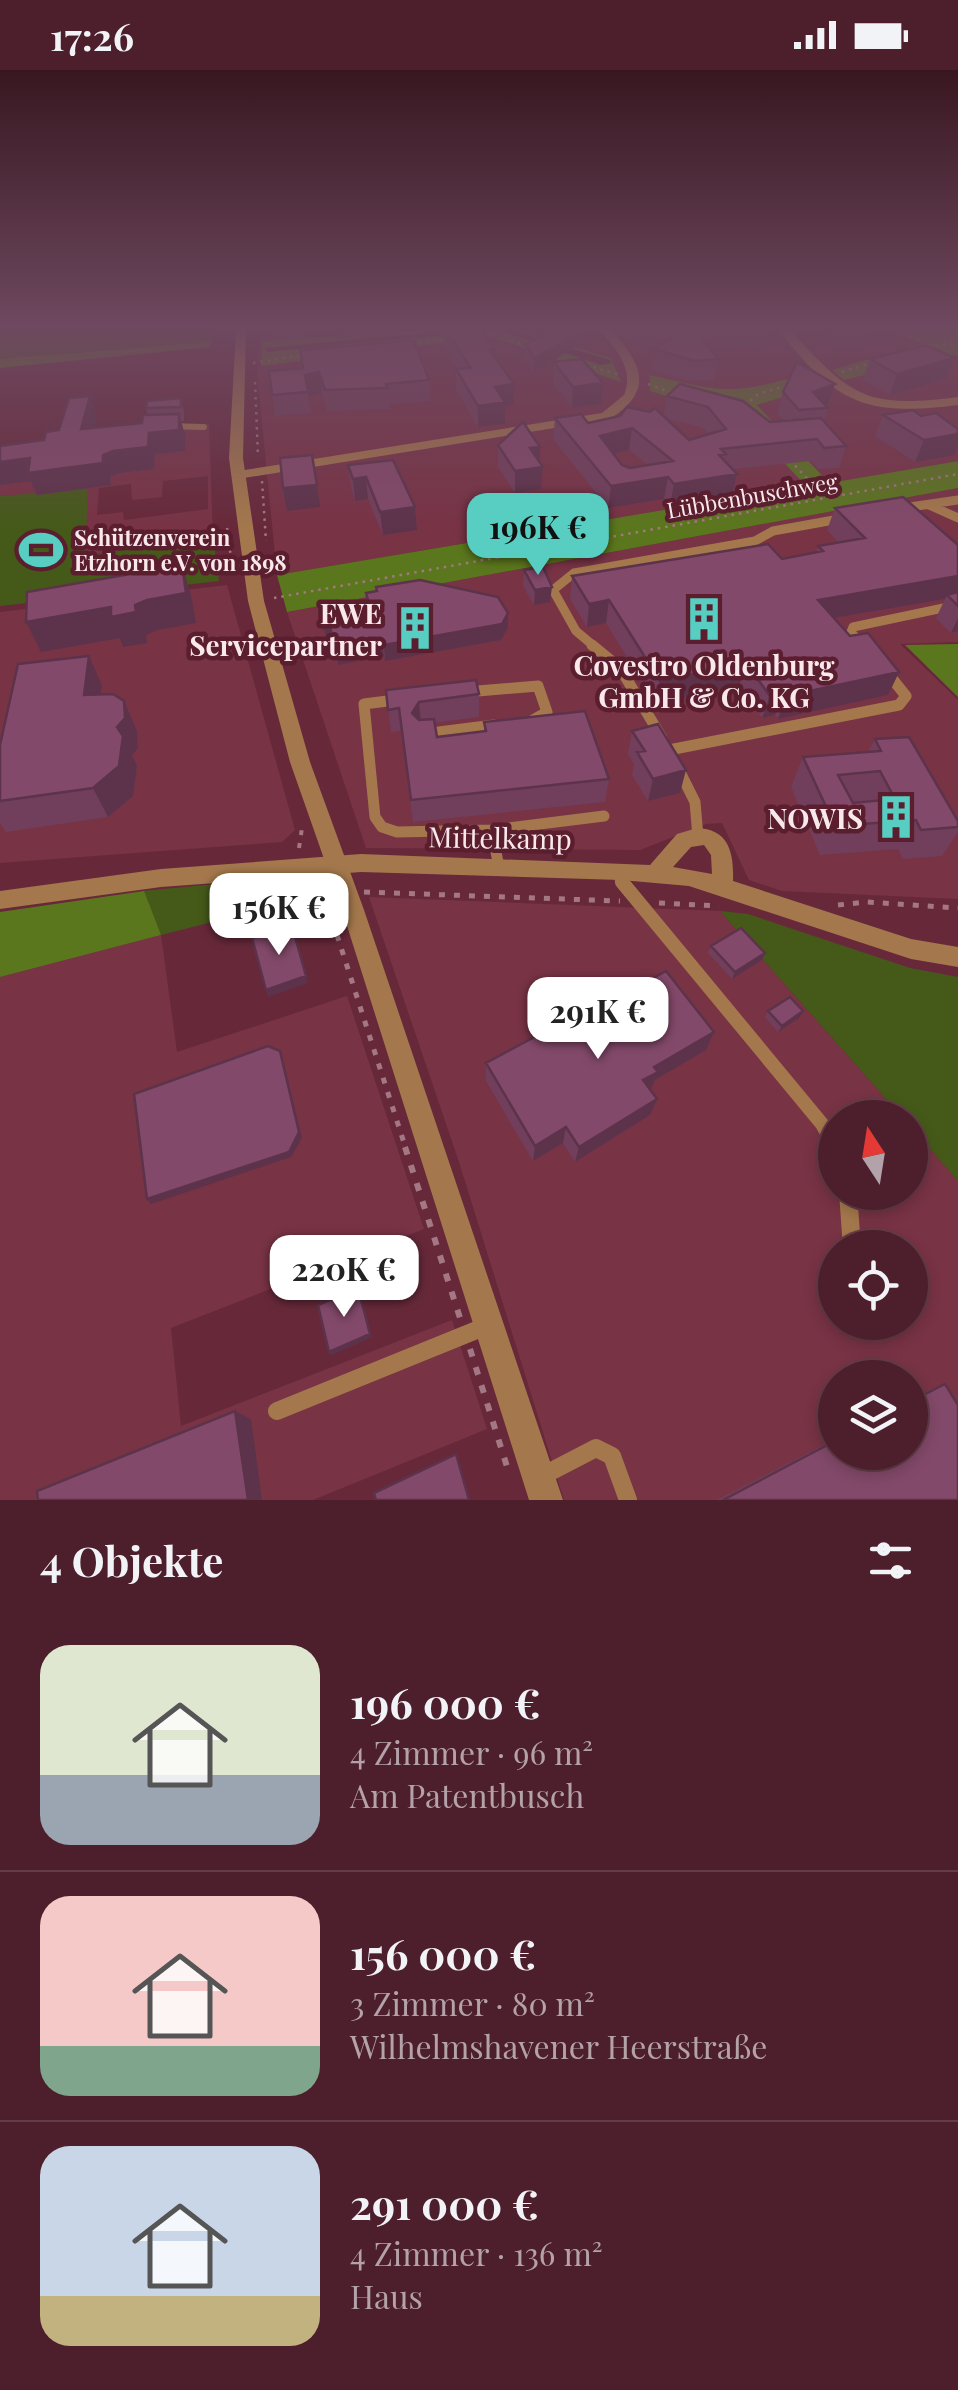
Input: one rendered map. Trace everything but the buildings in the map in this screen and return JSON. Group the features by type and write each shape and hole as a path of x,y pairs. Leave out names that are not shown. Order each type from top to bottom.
{"street":[{"path":"236,396 238,475 256,601 300,762 338,864 477,1330 532,1486"},
{"path":"238,475 592,421 626,404 632,396"},
{"path":"850,396 903,409 958,401"},
{"path":"660,873 661,865 684,840 698,836 713,841 722,850 722,886"},
{"name":"Mittelkamp","path":"0,900 152,880 338,864 621,870 660,873 722,886 911,949 958,957"}],"lane":[{"path":"150,428 204,426"},
{"path":"887,510 958,500"},
{"path":"925,504 958,518"},
{"path":"698,836 701,819 697,802 669,750 620,668 576,631 552,590 574,573 755,542 774,531 849,517"},
{"path":"669,750 898,706 906,696 853,635 853,627 958,605"},
{"path":"452,694 538,686 547,712 539,719 520,722"},
{"path":"417,698 364,704 376,816 382,828 397,832 492,830 604,816"},
{"path":"423,734 500,724"},
{"path":"492,830 499,868"},
{"path":"621,870 622,882 818,1119"},
{"path":"277,1412 477,1330"},
{"path":"532,1486 596,1448 612,1456 628,1500"}],"path":[{"path":"784,454 824,497"},
{"name":"Lübbenbuschweg","path":"256,601 958,474"},
{"path":"326,901 532,1486"},
{"path":"867,902 958,908"}],"shaded area":[{"path":"259,396 665,396 746,422 807,486 277,575"},
{"path":"788,396 958,396 958,461 829,483 757,405"},
{"path":"209,424 213,536 84,556 37,495 0,496 0,448","holes":["208,476 208,509 124,520 123,512 97,515 99,488 131,484 132,500 162,497 163,481"]},
{"path":"958,488 958,642 900,644 958,700 958,899 782,891 749,880 722,823 706,824 640,850 366,848 287,612"},
{"path":"227,585 295,830 282,842 0,863 0,612"},
{"path":"369,897 720,911 887,1100 818,1100 818,1210 928,1210 928,1147 958,1181 958,1500 564,1500 459,1162"},
{"path":"161,935 177,1052 347,996 424,1229 171,1328 181,1426 452,1320 487,1429 313,1500 0,1500 0,977"}],"green space":[{"path":"665,396 787,396 757,405 829,483 958,461 958,488 287,612 277,575 806,486 746,422"},
{"path":"88,489 85,556 213,536 219,581 0,606 0,496"},
{"path":"958,644 958,697 905,645"},
{"path":"292,877 314,896 161,935 142,891"},
{"path":"144,891 161,935 0,977 0,912"},
{"path":"720,911 748,914 910,968 958,977 958,1181 928,1147 928,1100 887,1100"}],"place":[{"name":"Schützenverein Etzhorn e.V. von 1898","path":"41,550"},
{"name":"Covestro Oldenburg GmbH & Co. KG","path":"704,619"},
{"name":"EWE Servicepartner","path":"415,628"},
{"name":"NOWIS","path":"896,817"}]}
